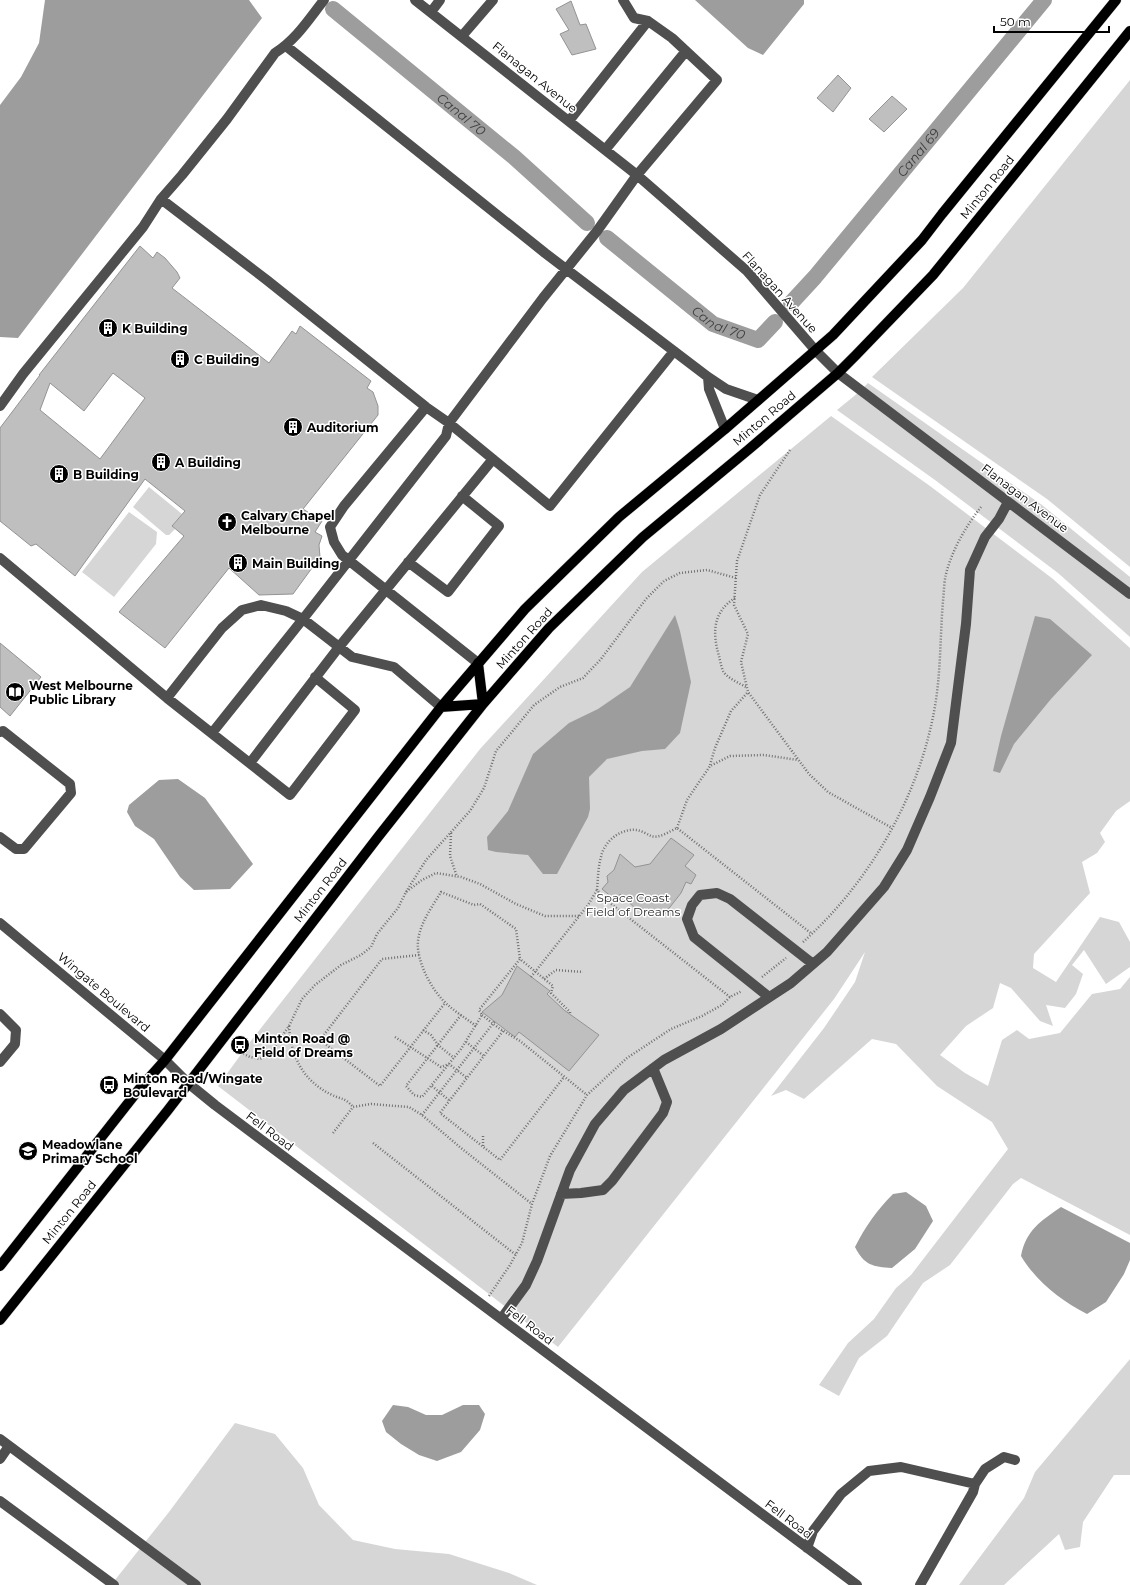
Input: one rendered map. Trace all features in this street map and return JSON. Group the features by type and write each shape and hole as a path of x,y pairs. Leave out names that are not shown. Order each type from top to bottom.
{"main road":[{"name":"Minton Road","path":"0,1266 140,1088 166,1060 441,707 525,609 619,517 725,429 833,335 922,240 1116,0"},
{"name":"Minton Road","path":"0,1320 188,1083 373,843 483,704 549,628 643,537 838,373 932,275 1130,31"},
{"path":"441,707 483,704 478,663"}],"street":[{"path":"0,406 23,374 143,227 161,199 222,125 275,53 286,46 314,15 324,0"},
{"name":"Flanagan Avenue","path":"415,0 637,175 747,272 816,351 838,373 1130,594"},
{"path":"431,12 440,0"},
{"path":"462,36 493,0"},
{"path":"212,733 303,619 345,558 446,436 449,423 566,269 597,231 637,175 717,80 672,38 648,21 634,18 623,0"},
{"path":"569,121 648,21"},
{"path":"286,46 566,269 708,377 726,389 758,400"},
{"path":"605,150 686,52"},
{"path":"161,199 268,281 426,407 449,423 550,506 674,351"},
{"path":"708,377 709,389 725,429"},
{"path":"426,407 344,506 330,528 334,542 345,558 478,663"},
{"path":"250,763 315,677 493,459"},
{"path":"408,562 448,592 499,526 462,496"},
{"path":"501,1319 526,1285 537,1261 570,1170 595,1124 624,1090 664,1060 721,1028 791,983 827,952 884,887 907,850 930,797 951,742 966,624 970,570 985,537 999,519 1008,502"},
{"path":"0,558 167,698 290,795 355,710 315,677"},
{"path":"167,698 222,628 242,610 261,605 286,611 303,619 352,657 394,668 441,707"},
{"path":"0,732 3,731 70,784 71,793 24,849 16,850 0,837"},
{"path":"769,998 694,937 687,919 692,905 700,895 717,894 730,899 813,964"},
{"name":"Wingate Boulevard","path":"0,923 166,1060 188,1083"},
{"path":"0,1014 16,1030 15,1044 0,1062"},
{"path":"561,1194 581,1194 603,1190 612,1181 663,1113 667,1102 653,1068"},
{"name":"Fell Road","path":"188,1083 214,1105 857,1585"},
{"path":"0,1439 196,1585"},
{"path":"0,1459 9,1446"},
{"path":"920,1585 975,1484 985,1469 1004,1457 1015,1460"},
{"path":"807,1548 813,1530 841,1494 869,1471 900,1467 975,1484"},
{"path":"0,1501 114,1585"}],"path":[{"path":"790,450 760,495 738,561 734,605 748,634 741,662 746,687 748,692 809,774 828,792 892,828"},
{"path":"238,1051 250,1057 260,1059 268,1056 289,1026 302,999 315,985 341,965 361,955 371,947 377,934 398,908 426,860 470,811 484,788 496,751 534,706 560,688 583,678 601,659 646,599 664,581 680,573 707,570 736,578"},
{"path":"735,598 727,603 716,618 714,641 723,671 736,682 746,687"},
{"path":"677,828 687,800 710,766 715,748 731,711 748,692"},
{"path":"710,766 730,756 764,755 799,760"},
{"path":"451,833 450,856 457,876"},
{"path":"406,892 422,880 436,873 457,876 480,884 516,904 545,916 579,916"},
{"path":"531,977 579,916 597,890"},
{"path":"476,1026 445,1003 430,984 419,955 418,941 426,917 441,892 474,905 480,904 516,929 520,959 553,986 551,993 570,1012 570,1014"},
{"path":"419,955 382,959 320,1040 380,1086 445,1003"},
{"path":"520,959 479,1010 482,1015 494,1022 503,1031 520,1041 587,1095"},
{"path":"544,979 556,970 583,972"},
{"path":"461,1015 406,1086 414,1095 422,1097 432,1086 466,1042 482,1015"},
{"path":"422,1115 494,1022"},
{"path":"289,1026 290,1043 297,1062 310,1081 333,1096 346,1100 353,1107"},
{"path":"423,1030 431,1035 438,1045 454,1058"},
{"path":"503,1031 440,1113 500,1160 564,1077"},
{"path":"395,1037 441,1067 449,1064"},
{"path":"278,1042 290,1043"},
{"path":"466,1042 484,1056"},
{"path":"449,1064 467,1078"},
{"path":"432,1086 450,1100"},
{"path":"333,1133 353,1107 371,1104 409,1107 422,1115 532,1204"},
{"path":"483,1136 483,1146"},
{"path":"373,1143 516,1255"}],"green space":[{"path":"1130,80 1130,567 1047,499 872,377 963,288"},
{"path":"868,383 1042,505 1130,577 1130,637 1058,573 935,480 837,410"},
{"name":"Space Coast Field of Dreams","path":"831,416 930,486 1053,579 1130,648 1130,801 1116,811 1100,833 1105,842 1097,853 1082,862 1090,893 1034,954 1033,968 1056,982 1100,917 1119,922 1130,942 1130,967 1106,984 1084,950 1072,965 1083,974 1076,994 1065,1008 1046,1005 1053,1026 1040,1021 1011,988 1000,983 993,1008 966,1026 940,1055 965,1073 988,1086 1002,1040 1017,1030 1029,1039 1060,1033 1092,994 1120,989 1130,977 1130,1235 1021,1178 1013,1184 950,1265 923,1283 887,1336 859,1358 839,1396 819,1385 848,1343 874,1319 896,1288 911,1275 1008,1149 992,1122 937,1086 896,1044 872,1039 804,1099 786,1090 771,1096 824,1028 855,982 865,952 834,999 558,1347 218,1086 250,1042 480,749 642,572"},
{"path":"149,487 182,514 172,526 175,529 169,535 166,535 133,507"},
{"path":"129,512 157,532 156,544 114,597 82,572"},
{"path":"1130,1359 1130,1475 1114,1475 1083,1522 1080,1547 1065,1550 1059,1534 1004,1585 959,1585 1024,1498 1035,1472"},
{"path":"235,1423 275,1434 303,1468 319,1505 353,1540 395,1549 449,1554 509,1573 537,1585 111,1585 169,1512"}],"shaded area":[{"path":"45,0 249,0 262,18 18,338 0,337 0,105 21,77 39,43"},
{"path":"695,0 804,0 804,4 763,55 748,48"},
{"path":"675,615 691,682 680,733 665,749 642,751 607,759 589,777 590,809 588,817 557,874 543,874 528,855 488,850 487,837 508,811 533,754 569,723 598,709 630,687"},
{"path":"1035,616 1050,619 1092,655 1051,699 1014,744 1000,773 993,771 1001,736"},
{"path":"178,779 205,798 253,864 230,889 194,890 180,877 154,839 135,826 127,812 129,805 159,780"},
{"path":"906,1192 926,1206 933,1221 915,1249 892,1268 874,1266 862,1258 855,1247 872,1219 887,1200 893,1194"},
{"path":"1061,1207 1130,1243 1130,1260 1124,1274 1106,1302 1087,1314 1077,1309 1050,1290 1034,1274 1021,1256 1023,1247 1035,1227"},
{"path":"393,1405 408,1407 426,1415 442,1415 463,1405 479,1405 485,1414 480,1430 461,1452 437,1461 419,1455 401,1444 386,1432 382,1421"}],"building":[{"path":"571,1 580,25 586,24 596,49 572,55 560,34 569,30 556,9"},
{"path":"838,75 851,88 833,112 817,98"},
{"path":"892,96 907,109 884,132 869,119"},
{"path":"140,246 153,258 157,252 165,258 177,272 180,278 172,288 269,363 292,331 296,334 300,326 371,381 367,388 373,392 378,406 378,415 303,509 322,521 315,532 322,536 319,545 320,557 293,594 259,595 229,568 165,648 119,612 184,536 172,526 185,511 145,479 75,576 36,544 31,546 0,521 0,428 39,375","holes":["113,373 145,398 100,459 40,410 50,383 84,411"]},
{"name":"West Melbourne Public Library","path":"0,643 41,677 10,716 0,707"},
{"path":"671,838 694,855 685,866 696,875 691,884 686,882 681,893 663,916 661,912 654,916 640,907 637,910 620,894 619,903 602,889 608,882 607,876 614,870 620,854 635,867 650,864"},
{"path":"517,966 550,991 547,994 564,1010 599,1035 569,1071 519,1032 515,1037 482,1012 502,995"}],"waterway":[{"name":"Canal 69","path":"791,303 815,277 1044,0"},
{"name":"Canal 70","path":"333,9 514,157 587,223"},
{"name":"Canal 70","path":"607,238 713,324 758,340 775,322"}],"place":[{"name":"K Building","path":"108,328"},
{"name":"C Building","path":"180,359"},
{"name":"Auditorium","path":"293,427"},
{"name":"A Building","path":"161,462"},
{"name":"B Building","path":"59,474"},
{"name":"Calvary Chapel Melbourne","path":"227,522"},
{"name":"Main Building","path":"238,563"},
{"name":"West Melbourne Public Library","path":"15,692"},
{"name":"Minton Road @ Field of Dreams","path":"240,1045"},
{"name":"Minton Road/Wingate Boulevard","path":"109,1085"},
{"name":"Meadowlane Primary School","path":"28,1151"}]}
